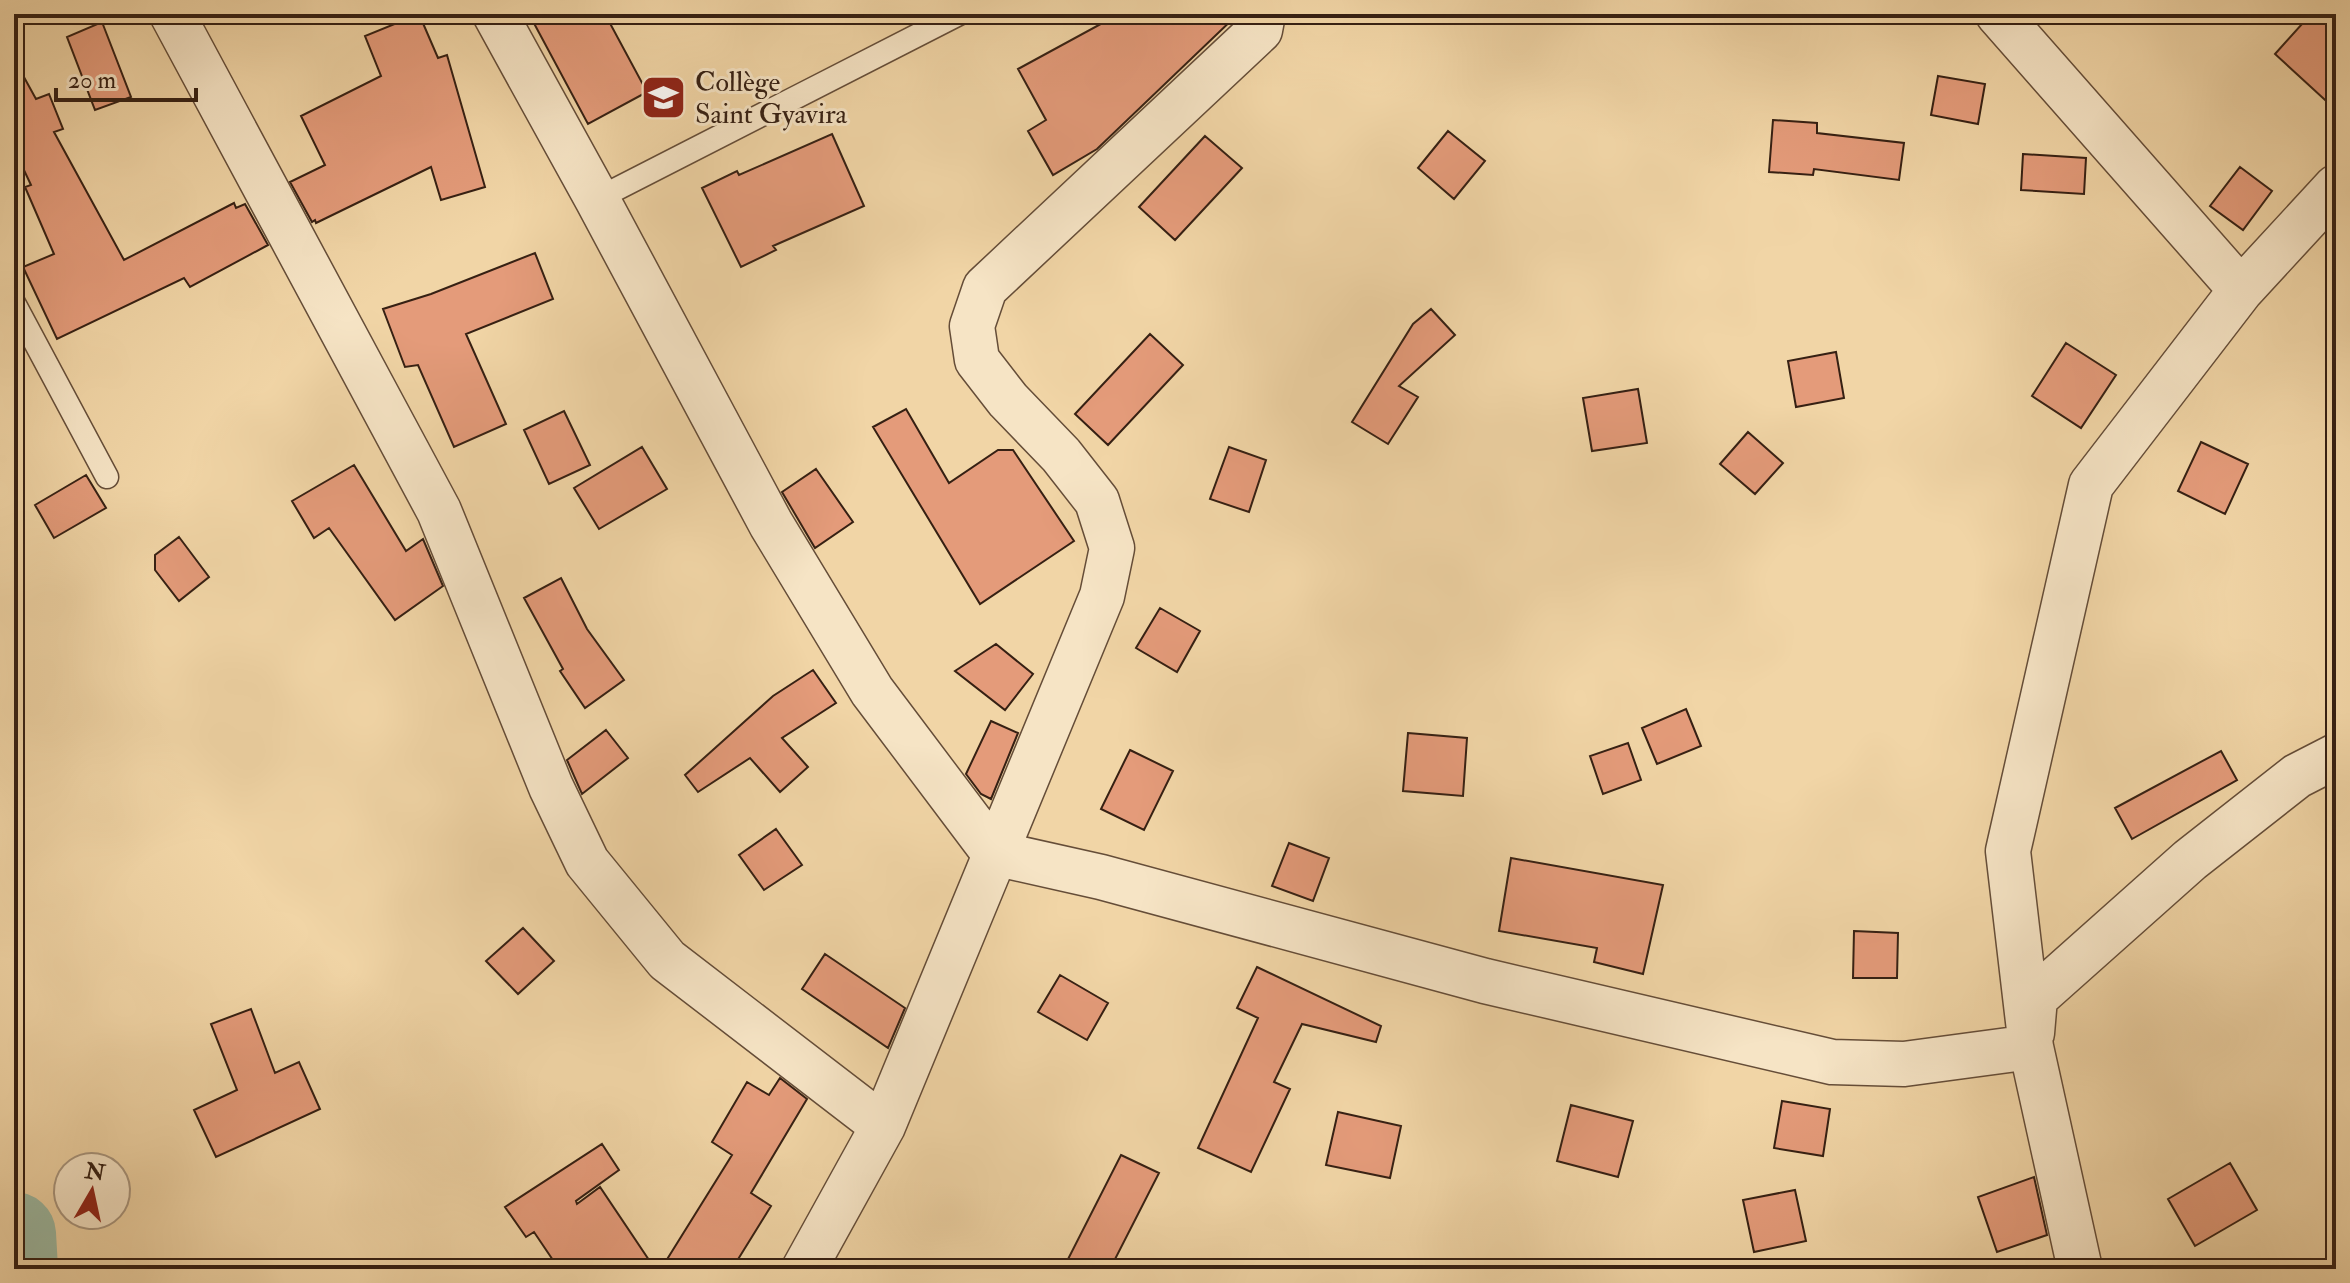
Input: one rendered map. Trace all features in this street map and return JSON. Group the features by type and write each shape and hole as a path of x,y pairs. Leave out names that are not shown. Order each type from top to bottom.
{"street":[{"path":"172,14 439,511 551,787 587,862 667,960 883,1126"},
{"path":"495,14 771,524 864,679 994,853 1101,877 1485,981 1832,1062 1904,1064 2031,1047"},
{"path":"804,1269 883,1126 1102,596 1112,548 1097,501 977,360 972,326 985,288 1260,30 1263,14"},
{"path":"1998,14 2241,290"},
{"path":"2080,1269 2031,1047 2008,851 2091,485 2241,290 2336,187"},
{"path":"2031,1047 2035,998 2190,860 2297,776 2336,756"}],"lane":[{"path":"597,199 959,14"},
{"path":"14,303 107,477"}],"building":[{"path":"419,14 438,58 447,55 485,187 441,200 431,167 316,223 315,220 312,222 290,182 325,165 301,116 381,76 365,36"},
{"path":"529,14 605,14 647,92 588,124"},
{"path":"1119,14 1238,14 1097,149 1053,175 1028,131 1046,120 1018,69"},
{"path":"2311,14 2324,14 2336,25 2336,110 2275,54"},
{"path":"102,22 131,97 95,110 67,37"},
{"path":"14,59 36,99 49,94 63,129 54,132 124,260 234,203 236,208 245,204 268,245 190,287 184,278 57,339 23,267 54,254 25,187 31,185 14,149"},
{"path":"1938,76 1985,84 1978,124 1931,115"},
{"path":"1773,120 1817,123 1817,133 1904,143 1899,180 1814,169 1813,175 1769,172"},
{"path":"1448,131 1485,161 1454,199 1418,168"},
{"path":"832,134 864,206 773,246 776,250 741,267 702,188"},
{"path":"1205,136 1242,168 1175,240 1139,207"},
{"path":"2023,154 2086,158 2084,194 2021,190"},
{"path":"2240,167 2272,191 2243,230 2210,206"},
{"path":"535,253 553,299 466,334 506,424 454,447 418,365 405,367 383,309 431,294"},
{"path":"1431,309 1455,335 1399,386 1418,397 1388,444 1352,422 1413,324"},
{"path":"1150,334 1183,365 1108,445 1075,414"},
{"path":"2066,343 2116,375 2081,428 2032,396"},
{"path":"1836,352 1844,398 1796,407 1788,361"},
{"path":"1638,389 1647,443 1592,451 1583,398"},
{"path":"906,409 949,483 998,450 1013,450 1074,541 980,604 873,427"},
{"path":"564,411 590,465 549,484 524,430"},
{"path":"1748,432 1783,463 1755,494 1720,464"},
{"path":"2201,442 2248,464 2225,514 2178,491"},
{"path":"642,447 667,489 599,529 574,488"},
{"path":"1229,447 1266,460 1249,512 1210,499"},
{"path":"354,465 406,551 423,539 443,586 395,620 329,528 314,538 292,501"},
{"path":"816,469 853,522 815,548 782,492"},
{"path":"86,475 106,508 54,538 35,505"},
{"path":"179,537 209,577 179,601 155,570 155,555"},
{"path":"561,578 587,629 624,680 585,708 560,671 563,669 524,598"},
{"path":"1160,608 1200,631 1177,672 1136,648"},
{"path":"996,644 1033,674 1005,710 955,671"},
{"path":"813,670 836,703 782,738 808,767 780,792 750,758 698,792 685,775 773,696"},
{"path":"1686,709 1701,746 1657,764 1642,728"},
{"path":"991,721 1018,733 991,799 981,794 966,774"},
{"path":"606,730 628,758 582,794 567,760"},
{"path":"1408,733 1467,738 1463,796 1403,791"},
{"path":"1628,743 1641,780 1603,794 1590,756"},
{"path":"1130,750 1173,771 1144,830 1101,809"},
{"path":"2221,751 2237,780 2132,839 2115,808"},
{"path":"776,829 802,865 764,890 739,855"},
{"path":"1289,843 1329,858 1313,901 1272,886"},
{"path":"1511,858 1663,885 1643,974 1594,962 1597,948 1499,931"},
{"path":"523,928 554,961 518,994 486,961"},
{"path":"1854,931 1898,933 1897,978 1853,978"},
{"path":"825,954 905,1008 888,1048 802,989"},
{"path":"1257,967 1381,1026 1376,1042 1302,1024 1274,1082 1290,1089 1251,1172 1198,1148 1258,1018 1237,1008"},
{"path":"1060,975 1108,1003 1087,1040 1038,1012"},
{"path":"251,1009 275,1073 299,1062 320,1109 216,1157 194,1110 237,1090 211,1024"},
{"path":"780,1078 807,1099 751,1193 771,1206 732,1269 661,1269 732,1155 712,1142 747,1082 769,1095"},
{"path":"1782,1101 1830,1109 1823,1156 1774,1148"},
{"path":"1571,1105 1633,1121 1618,1177 1557,1161"},
{"path":"1338,1112 1401,1126 1390,1178 1326,1165"},
{"path":"602,1144 619,1170 576,1201 577,1204 600,1187 655,1269 559,1269 534,1232 526,1237 505,1207"},
{"path":"1121,1155 1159,1173 1110,1269 1063,1269"},
{"path":"2230,1163 2257,1210 2195,1246 2168,1199"},
{"path":"2034,1177 2047,1235 1997,1252 1978,1197"},
{"path":"1795,1190 1806,1241 1754,1252 1743,1200"}],"waterway":[{"path":"14,1234 16,1269"}],"place":[{"name":"Collège Saint Gyavira","path":"664,98"}]}
